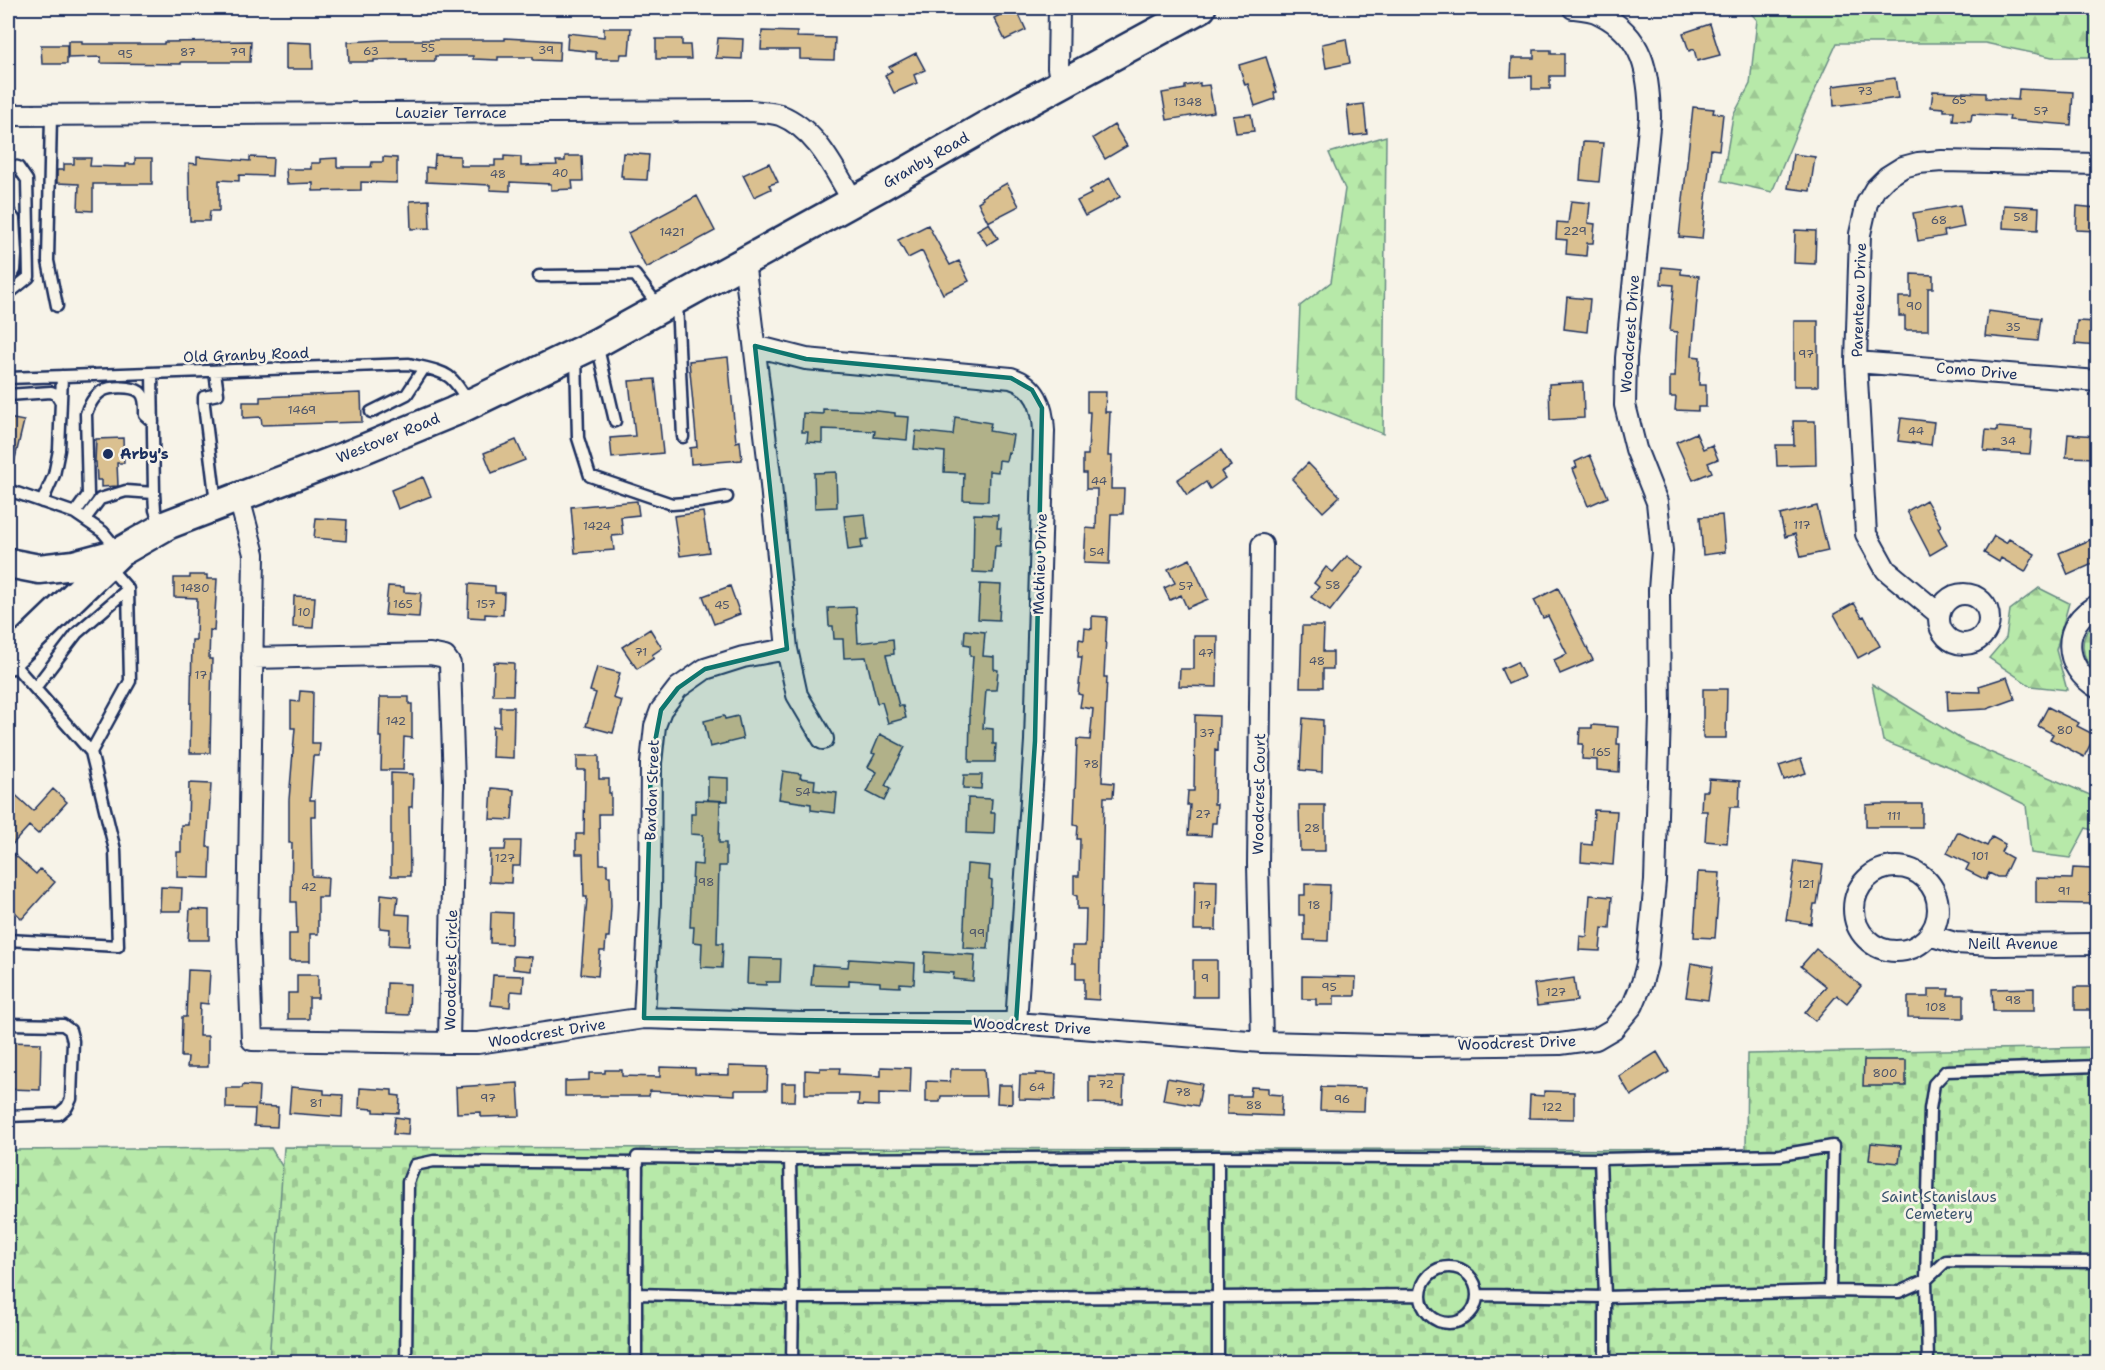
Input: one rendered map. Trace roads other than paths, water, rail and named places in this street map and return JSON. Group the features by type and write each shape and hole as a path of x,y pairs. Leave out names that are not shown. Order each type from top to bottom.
{"main road":[{"name":"Granby Road","path":"663,307 1201,8"},
{"name":"Westover Road","path":"8,660 113,558 161,529 469,404 586,348 663,307"},
{"name":"Westover Road","path":"8,563 39,568 113,558"}],"street":[{"path":"1059,8 1058,68 1061,84"},
{"name":"Woodcrest Drive","path":"449,1043 478,1043 644,1018 802,1023 1016,1023 1263,1042 1422,1046 1575,1043 1596,1039 1613,1029 1633,1005 1642,983 1647,964 1655,881 1659,590 1662,551 1657,502 1636,449 1626,405 1627,347 1650,117 1649,83 1638,47 1618,25 1599,13 1573,8"},
{"name":"Lauzier Terrace","path":"8,115 752,111 778,115 798,126 812,138 827,156 853,201"},
{"name":"Parenteau Drive","path":"1939,614 1886,570 1866,534 1856,362 1862,219 1867,203 1875,189 1887,177 1918,163 1942,161 2097,164"},
{"path":"744,261 788,649 797,695 823,739"},
{"name":"Mathieu Drive","path":"755,346 806,359 1011,378 1023,382 1032,390 1042,408 1044,431 1035,741 1016,1023"},
{"name":"Como Drive","path":"1856,362 2097,381"},
{"name":"Woodcrest Circle","path":"228,502 254,554 252,658 248,933 252,1040 449,1043 454,783 450,664 445,657 430,654 252,658"},
{"name":"Woodcrest Court","path":"1262,545 1258,864 1263,1042"},
{"path":"2097,605 2083,614 2074,627 2070,642 2071,657 2077,671 2087,682 2097,688"},
{"name":"Bardon Street","path":"644,1018 650,903 651,763 655,726 661,710 688,678 705,669 743,657 788,649"},
{"path":"1890,867 1903,867 1917,872 1928,881 1936,894 1938,908 1936,922 1929,935 1918,945 1905,950 1890,950 1866,939 1856,922 1854,902 1858,890 1866,879 1877,871 1890,867"},
{"name":"Neill Avenue","path":"1929,935 1955,943 2097,944"}],"lane":[{"path":"44,115 48,261 57,306"},
{"path":"8,165 18,167 27,180 28,277 8,294"},
{"path":"8,211 14,219 16,255 15,270 8,282"},
{"path":"539,276 635,275 663,307 683,437"},
{"path":"586,348 615,421"},
{"path":"586,348 578,438 590,476 672,504 726,497"},
{"name":"Old Granby Road","path":"8,378 409,364 442,372 456,382 469,404"},
{"path":"371,412 407,394 424,368"},
{"path":"215,372 218,394 204,397 204,405 228,502"},
{"path":"152,374 154,493 155,510 161,529"},
{"path":"42,502 54,475 59,450 62,376"},
{"path":"80,516 87,495 86,414 88,407 103,390 132,389 140,392 144,398 145,415 153,422"},
{"path":"8,394 51,392 56,394 61,402"},
{"path":"8,490 80,516 103,532 128,589 130,681 91,752"},
{"path":"80,516 100,499 126,491 154,493"},
{"path":"35,688 77,633 128,589"},
{"path":"8,660 91,752 115,850 118,946 8,940"},
{"path":"8,1024 63,1025 70,1030 73,1041 72,1099 67,1107 59,1114 8,1116"},
{"path":"1928,1362 1926,1280 1930,1109 1934,1084 1946,1071 2097,1066"},
{"path":"636,1362 637,1157 1600,1159 1780,1155 1833,1146 1830,1291"},
{"path":"1218,1157 1218,1362"},
{"path":"790,1159 792,1362"},
{"path":"1600,1159 1605,1362"},
{"path":"406,1362 408,1182 415,1164 434,1161 638,1163"},
{"path":"1478,1295 1605,1297 1830,1291 1899,1292 1926,1280 1946,1262 2097,1262"},
{"path":"1450,1266 1466,1272 1477,1287 1478,1295 1471,1313 1454,1323 1435,1319 1427,1312 1421,1295 1426,1278 1441,1268 1450,1266"},
{"path":"636,1294 793,1298 1421,1295"}],"place":[{"name":"Arby's","path":"108,454"}],"park label":[{"name":"Saint Stanislaus Cemetery","path":"1939,1206"}]}
